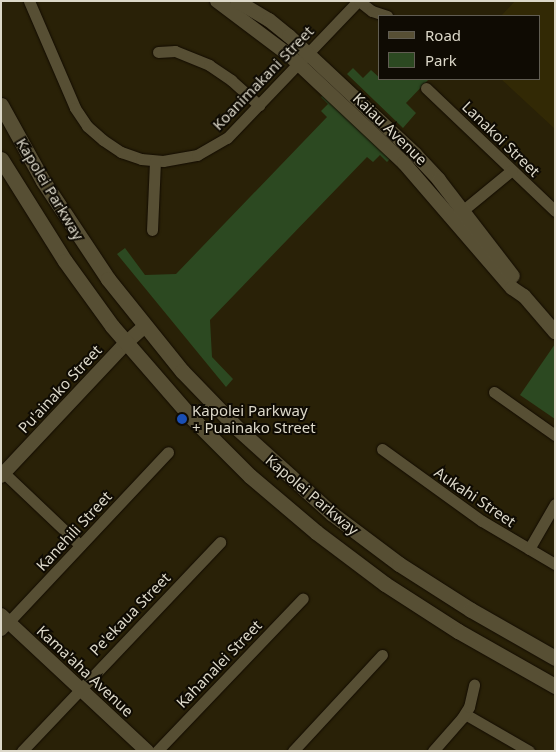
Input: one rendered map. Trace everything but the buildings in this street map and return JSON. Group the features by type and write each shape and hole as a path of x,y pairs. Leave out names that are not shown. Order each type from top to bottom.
{"main road":[{"name":"Kapolei Parkway","path":"1,105 64,214 108,279 182,371 236,428 332,513 435,588 555,658"},
{"name":"Kapolei Parkway","path":"1,159 65,262 126,343 164,388 219,446 316,532 421,609 555,686"}],"street":[{"name":"Koanimakani Street","path":"29,1 75,108 87,126 121,152 155,161 186,158 208,151 227,138 359,1"},
{"name":"Kaiau Avenue","path":"217,1 298,64 458,214"},
{"name":"Kaiau Avenue","path":"237,1 279,28 415,154 512,288 524,296 555,332"},
{"path":"359,1 372,11 384,15"},
{"path":"158,52 175,51 209,65 231,80 259,106"},
{"name":"Lanakoi Street","path":"426,88 555,211"},
{"path":"152,230 155,161"},
{"path":"458,214 512,170"},
{"name":"Pu'ainako Street","path":"3,475 144,326"},
{"path":"494,392 555,435"},
{"name":"Aukahi Street","path":"382,449 449,499 555,564"},
{"name":"Kanehili Street","path":"4,622 168,452"},
{"path":"3,475 80,545"},
{"path":"529,549 555,504"},
{"name":"Pe'ekaua Street","path":"22,751 220,542"},
{"name":"Kahanalei Street","path":"157,751 303,598"},
{"name":"Kama'aha Avenue","path":"4,622 80,688 147,751"},
{"path":"293,751 382,655"},
{"path":"433,751 465,714 474,685"},
{"path":"465,714 529,751"}],"shaded area":[{"path":"515,1 555,1 555,129 502,80 541,80 541,15 502,15"}],"green space":[{"path":"353,68 363,78 371,70 378,76 378,80 428,80 406,103 416,113 403,128 347,74"},
{"path":"328,90 395,154 387,162 380,155 373,162 367,157 210,320 212,357 233,379 226,387 117,254 125,248 145,275 176,274 327,117 321,111 328,104 321,97"},
{"path":"555,344 555,419 520,395"}],"place":[{"name":"Kapolei Parkway + Puainako Street","path":"182,419"}]}
